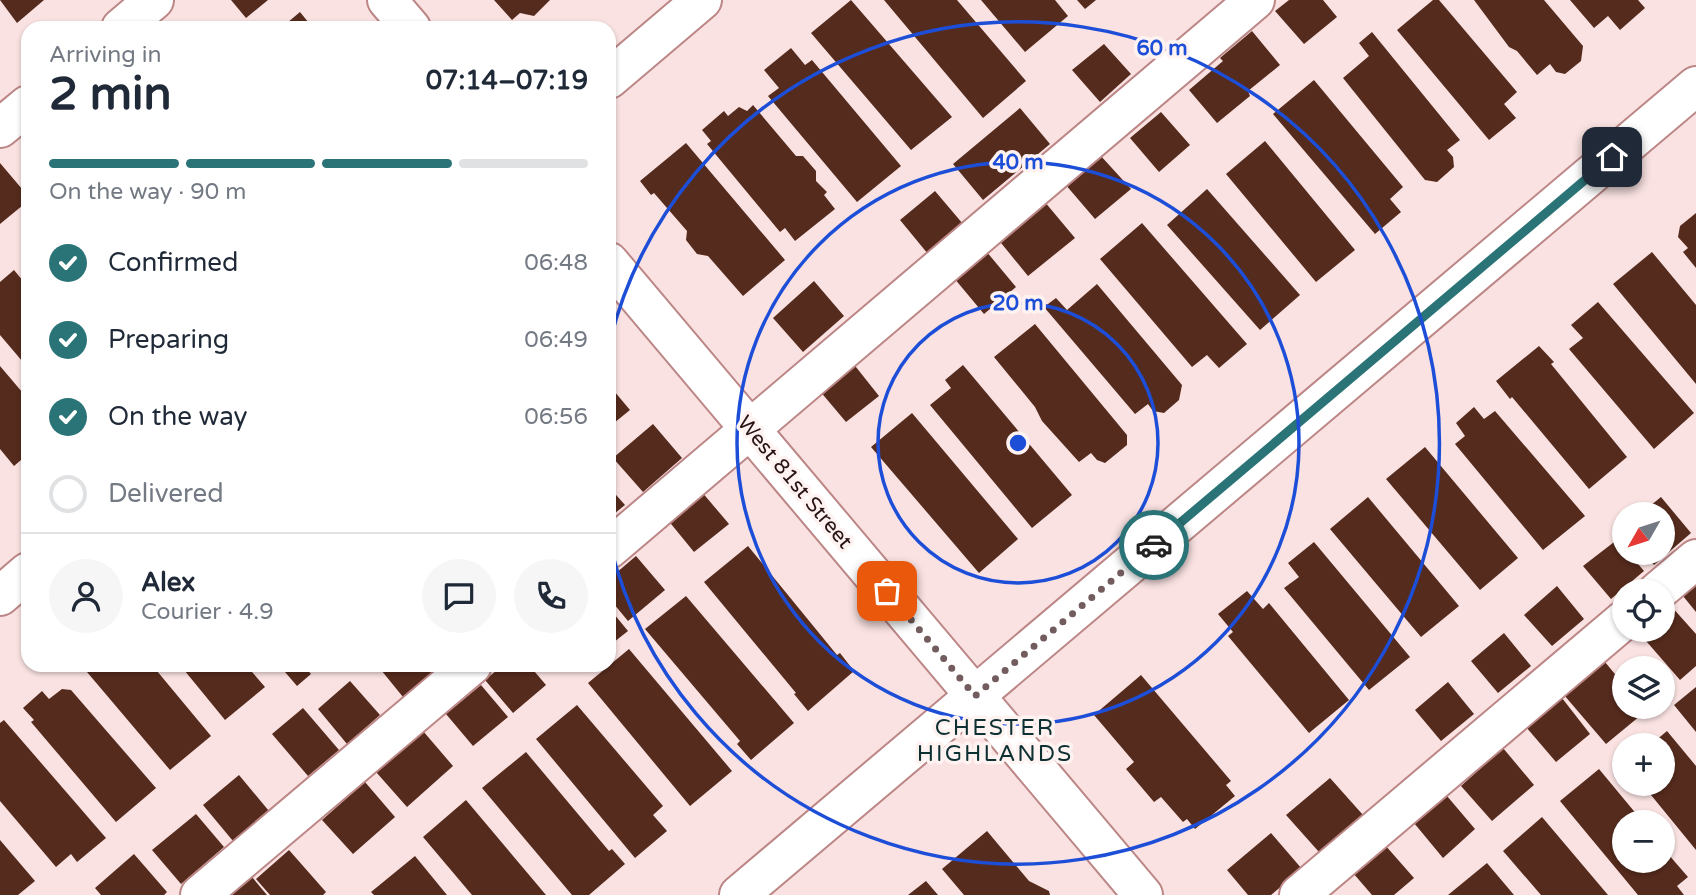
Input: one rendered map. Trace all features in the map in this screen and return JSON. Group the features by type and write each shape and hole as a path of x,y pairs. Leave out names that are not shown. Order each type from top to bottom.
{"street":[{"path":"129,21 154,0"},
{"path":"387,0 405,21"},
{"path":"616,73 702,0"},
{"path":"616,543 1255,0"},
{"path":"739,895 1696,86"},
{"path":"0,128 21,111"},
{"name":"West 81st Street","path":"616,270 1143,895"},
{"path":"1672,579 1696,559"},
{"path":"0,596 21,578"},
{"path":"1299,895 1612,630"},
{"path":"200,895 464,672"}],"building":[{"path":"0,0 44,0 17,23"},
{"path":"231,0 268,0 246,18"},
{"path":"494,0 550,0 534,16 520,13 512,20"},
{"path":"851,0 952,117 911,150 811,33"},
{"path":"884,0 957,0 1026,81 983,118"},
{"path":"981,0 1055,0 1068,16 1025,52"},
{"path":"1077,0 1096,0 1085,9"},
{"path":"1289,0 1323,0 1337,17 1304,44 1275,11"},
{"path":"1433,0 1439,0 1517,92 1504,104 1516,118 1489,140 1397,30"},
{"path":"1474,0 1544,0 1583,46 1581,61 1565,74 1556,72 1550,64 1537,75 1517,51 1509,47"},
{"path":"1570,0 1638,0 1645,8 1620,30 1608,16 1594,28"},
{"path":"300,12 307,21 289,21"},
{"path":"1252,31 1280,65 1248,91 1250,96 1217,123 1189,90 1223,61 1220,58"},
{"path":"1372,32 1460,140 1447,150 1453,157 1454,167 1437,182 1425,180 1343,78 1369,56 1359,43"},
{"path":"1104,44 1131,74 1100,102 1072,70"},
{"path":"791,48 805,65 812,60 901,166 857,202 768,96 779,88 764,70"},
{"path":"1314,80 1403,187 1390,199 1401,212 1375,234 1273,114"},
{"path":"753,105 796,156 803,156 816,171 816,181 827,192 824,195 835,209 795,241 785,228 780,232 707,144 711,141 702,130 724,111 728,116 739,107 747,111"},
{"path":"1020,108 1050,144 983,200 953,164"},
{"path":"1161,112 1190,145 1159,172 1130,138"},
{"path":"1265,141 1355,250 1316,282 1226,174"},
{"path":"686,143 785,260 743,296 708,256 697,254 686,240 687,231 640,181"},
{"path":"1100,155 1131,189 1095,219 1065,184"},
{"path":"0,163 21,188 21,207 0,224"},
{"path":"1207,189 1300,295 1260,330 1167,225"},
{"path":"935,191 963,224 928,254 900,220"},
{"path":"1044,201 1075,238 1028,276 997,238"},
{"path":"1696,213 1696,268 1683,252 1688,248 1678,237 1680,226"},
{"path":"1142,223 1247,344 1219,368 1207,355 1192,367 1100,259"},
{"path":"986,251 1016,287 984,314 954,278"},
{"path":"1652,252 1696,305 1696,384 1613,284"},
{"path":"14,270 21,278 21,360 0,335 0,282"},
{"path":"814,281 844,316 803,352 773,318"},
{"path":"1097,284 1182,385 1179,400 1164,413 1153,411 1148,404 1135,414 1044,307 1056,298 1067,310"},
{"path":"1598,302 1694,413 1654,449 1569,349 1583,338 1571,325"},
{"path":"1035,324 1127,435 1127,445 1105,463 1097,460 1091,453 1079,462 1042,421 1035,407 994,357"},
{"path":"1539,346 1627,457 1589,489 1496,381"},
{"path":"852,362 879,396 846,422 819,390"},
{"path":"963,365 1072,495 1032,528 930,405 951,388 945,380"},
{"path":"0,366 21,391 21,460 14,466 0,449"},
{"path":"616,393 630,410 616,421"},
{"path":"1474,407 1484,419 1495,411 1585,516 1543,550 1455,444 1465,436 1456,423"},
{"path":"912,413 1018,539 979,573 871,447"},
{"path":"653,424 682,458 643,492 616,461 616,455"},
{"path":"1425,447 1518,558 1480,590 1386,479"},
{"path":"701,491 729,524 694,552 667,519"},
{"path":"616,495 625,505 616,512"},
{"path":"1368,497 1459,606 1421,637 1330,529"},
{"path":"1675,514 1691,533 1675,547"},
{"path":"1314,542 1410,657 1369,690 1284,588 1299,577 1288,563"},
{"path":"1612,544 1612,565 1639,565 1644,571 1635,579 1612,579 1611,599 1583,566"},
{"path":"748,546 837,655 840,653 854,671 808,711 704,582"},
{"path":"636,556 665,590 628,621 616,606 616,573"},
{"path":"1696,584 1696,612 1683,596"},
{"path":"1557,586 1584,619 1552,646 1524,615"},
{"path":"1247,591 1263,609 1269,603 1349,700 1309,733 1228,636 1233,632 1218,614"},
{"path":"686,596 794,723 751,760 737,744 740,741 645,629"},
{"path":"1675,610 1696,634 1696,666 1680,680 1675,674 1675,656 1659,656 1647,642 1675,642"},
{"path":"616,616 628,631 616,640"},
{"path":"1504,633 1531,666 1498,693 1471,661"},
{"path":"629,649 732,771 690,806 588,683 601,672 616,672 616,660"},
{"path":"1605,662 1612,670 1612,719 1636,719 1619,733 1612,733 1612,739 1606,744 1564,695"},
{"path":"87,672 158,672 211,736 170,770"},
{"path":"186,672 252,672 265,687 225,720"},
{"path":"285,672 309,672 311,674 297,686"},
{"path":"383,672 435,672 403,697"},
{"path":"495,672 535,672 546,685 513,713 485,680"},
{"path":"1141,675 1231,781 1226,785 1235,796 1195,829 1187,819 1183,822 1161,797 1154,802 1126,769 1134,762 1094,715"},
{"path":"350,681 380,715 347,744 318,709"},
{"path":"1448,682 1474,714 1441,741 1415,710"},
{"path":"481,685 508,717 473,746 446,714"},
{"path":"1696,687 1696,732 1675,706"},
{"path":"62,689 71,690 156,788 116,822 31,722 34,720 23,708 42,691 49,699"},
{"path":"1562,698 1590,734 1556,762 1526,727"},
{"path":"577,705 663,806 653,815 667,831 635,858 536,739"},
{"path":"303,708 339,750 308,776 272,734"},
{"path":"4,720 106,838 77,862 71,854 56,867 0,801 0,723"},
{"path":"423,731 453,766 407,807 376,772"},
{"path":"1675,741 1696,766 1696,850 1675,824 1675,810 1663,810 1652,796 1675,796"},
{"path":"1503,748 1534,785 1492,821 1461,786"},
{"path":"526,752 609,851 612,849 625,864 589,895 572,895 482,788"},
{"path":"1599,769 1612,785 1612,796 1621,796 1633,810 1612,810 1612,864 1560,801"},
{"path":"239,775 269,811 233,841 203,805"},
{"path":"1330,778 1363,815 1319,852 1286,815"},
{"path":"365,782 395,817 353,854 322,820"},
{"path":"1447,796 1475,829 1443,858 1414,823"},
{"path":"466,800 546,895 472,895 423,837"},
{"path":"196,814 224,847 181,884 152,850"},
{"path":"1542,817 1608,895 1541,895 1503,851"},
{"path":"987,831 1029,881 1049,891 1050,895 964,895 942,869"},
{"path":"1271,833 1302,869 1271,895 1248,895 1227,870"},
{"path":"0,840 35,881 18,895 0,895"},
{"path":"1385,845 1414,878 1394,895 1372,895 1353,873"},
{"path":"289,850 326,892 323,895 270,895 256,879"},
{"path":"134,854 167,892 164,895 101,895 95,888"},
{"path":"415,856 447,895 374,895 371,892"},
{"path":"1675,862 1688,877 1677,886 1684,895 1638,895 1620,873 1675,873"},
{"path":"1487,863 1514,895 1448,895"},
{"path":"252,877 267,895 230,895"},
{"path":"926,881 938,895 908,895"}],"way so far":[{"path":"887,591 975,696 1154,545"}],"district":[{"name":"CHESTER HIGHLANDS","path":"995,740"}],"route":[{"path":"1154,545 1612,157"}]}
